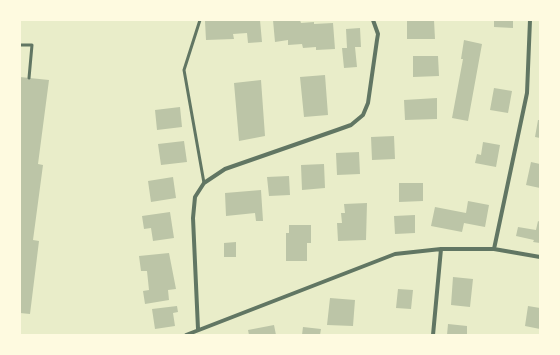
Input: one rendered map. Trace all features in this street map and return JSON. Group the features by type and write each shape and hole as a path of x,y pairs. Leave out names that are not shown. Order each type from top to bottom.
{"street":[{"path":"198,329 193,218 195,197 204,183 225,169 337,130 351,124 363,115 368,103 378,34 373,20"},
{"path":"494,249 527,93 530,20"},
{"path":"433,335 441,249"},
{"path":"186,335 198,329 396,254 441,249 494,249 540,256"}],"lane":[{"path":"200,20 184,70 204,183"},
{"path":"20,45 32,45 29,78"}],"building":[{"path":"260,20 262,42 248,43 247,33 233,34 234,39 206,40 205,21"},
{"path":"273,20 300,20 301,23 314,22 314,24 333,23 335,49 316,50 316,47 303,48 302,44 288,45 288,40 275,42"},
{"path":"407,20 434,20 435,39 407,39"},
{"path":"494,20 513,20 513,28 494,27"},
{"path":"360,28 361,47 355,47 357,67 344,68 342,48 347,48 346,29"},
{"path":"464,40 482,44 468,121 452,118 463,59 461,59"},
{"path":"413,56 438,56 439,76 413,77"},
{"path":"325,75 328,115 304,117 300,77"},
{"path":"20,77 49,80 38,164 43,165 33,240 39,241 30,314 20,313"},
{"path":"261,80 265,136 239,141 234,83"},
{"path":"494,88 512,91 508,113 490,110"},
{"path":"437,98 437,119 405,120 404,100"},
{"path":"180,107 182,127 157,130 155,110"},
{"path":"538,120 540,120 540,138 535,137"},
{"path":"394,136 395,159 372,160 371,137"},
{"path":"184,141 187,162 161,165 158,144"},
{"path":"483,142 500,145 496,167 475,163 477,154 481,155"},
{"path":"359,152 360,174 337,175 336,153"},
{"path":"531,162 540,164 540,188 526,185"},
{"path":"324,164 325,188 302,190 301,165"},
{"path":"289,176 290,195 269,196 267,177"},
{"path":"173,177 176,198 151,202 148,181"},
{"path":"399,183 423,183 423,201 399,202"},
{"path":"261,190 263,221 256,221 255,213 226,216 225,193"},
{"path":"468,201 489,205 485,227 464,223 462,232 431,226 435,207 466,213"},
{"path":"367,203 366,240 338,241 337,223 342,223 341,213 345,213 344,204"},
{"path":"170,212 174,238 153,241 151,228 144,229 142,216"},
{"path":"415,215 415,233 395,234 394,216"},
{"path":"538,221 540,222 540,243 516,236 518,227 536,230"},
{"path":"289,225 311,225 311,243 307,243 307,261 286,261 286,233 289,233"},
{"path":"236,242 236,257 224,257 224,243"},
{"path":"169,253 176,289 168,290 169,300 145,304 143,291 149,290 147,271 141,271 139,256"},
{"path":"453,277 473,279 470,307 451,305"},
{"path":"398,289 413,290 411,309 396,308"},
{"path":"330,298 355,300 353,326 327,325"},
{"path":"177,306 178,312 173,313 175,326 155,329 152,309"},
{"path":"528,306 540,308 540,329 525,326"},
{"path":"448,324 467,326 467,335 447,335"},
{"path":"274,325 276,335 249,335 248,330"},
{"path":"303,327 321,329 320,335 302,335"}]}
